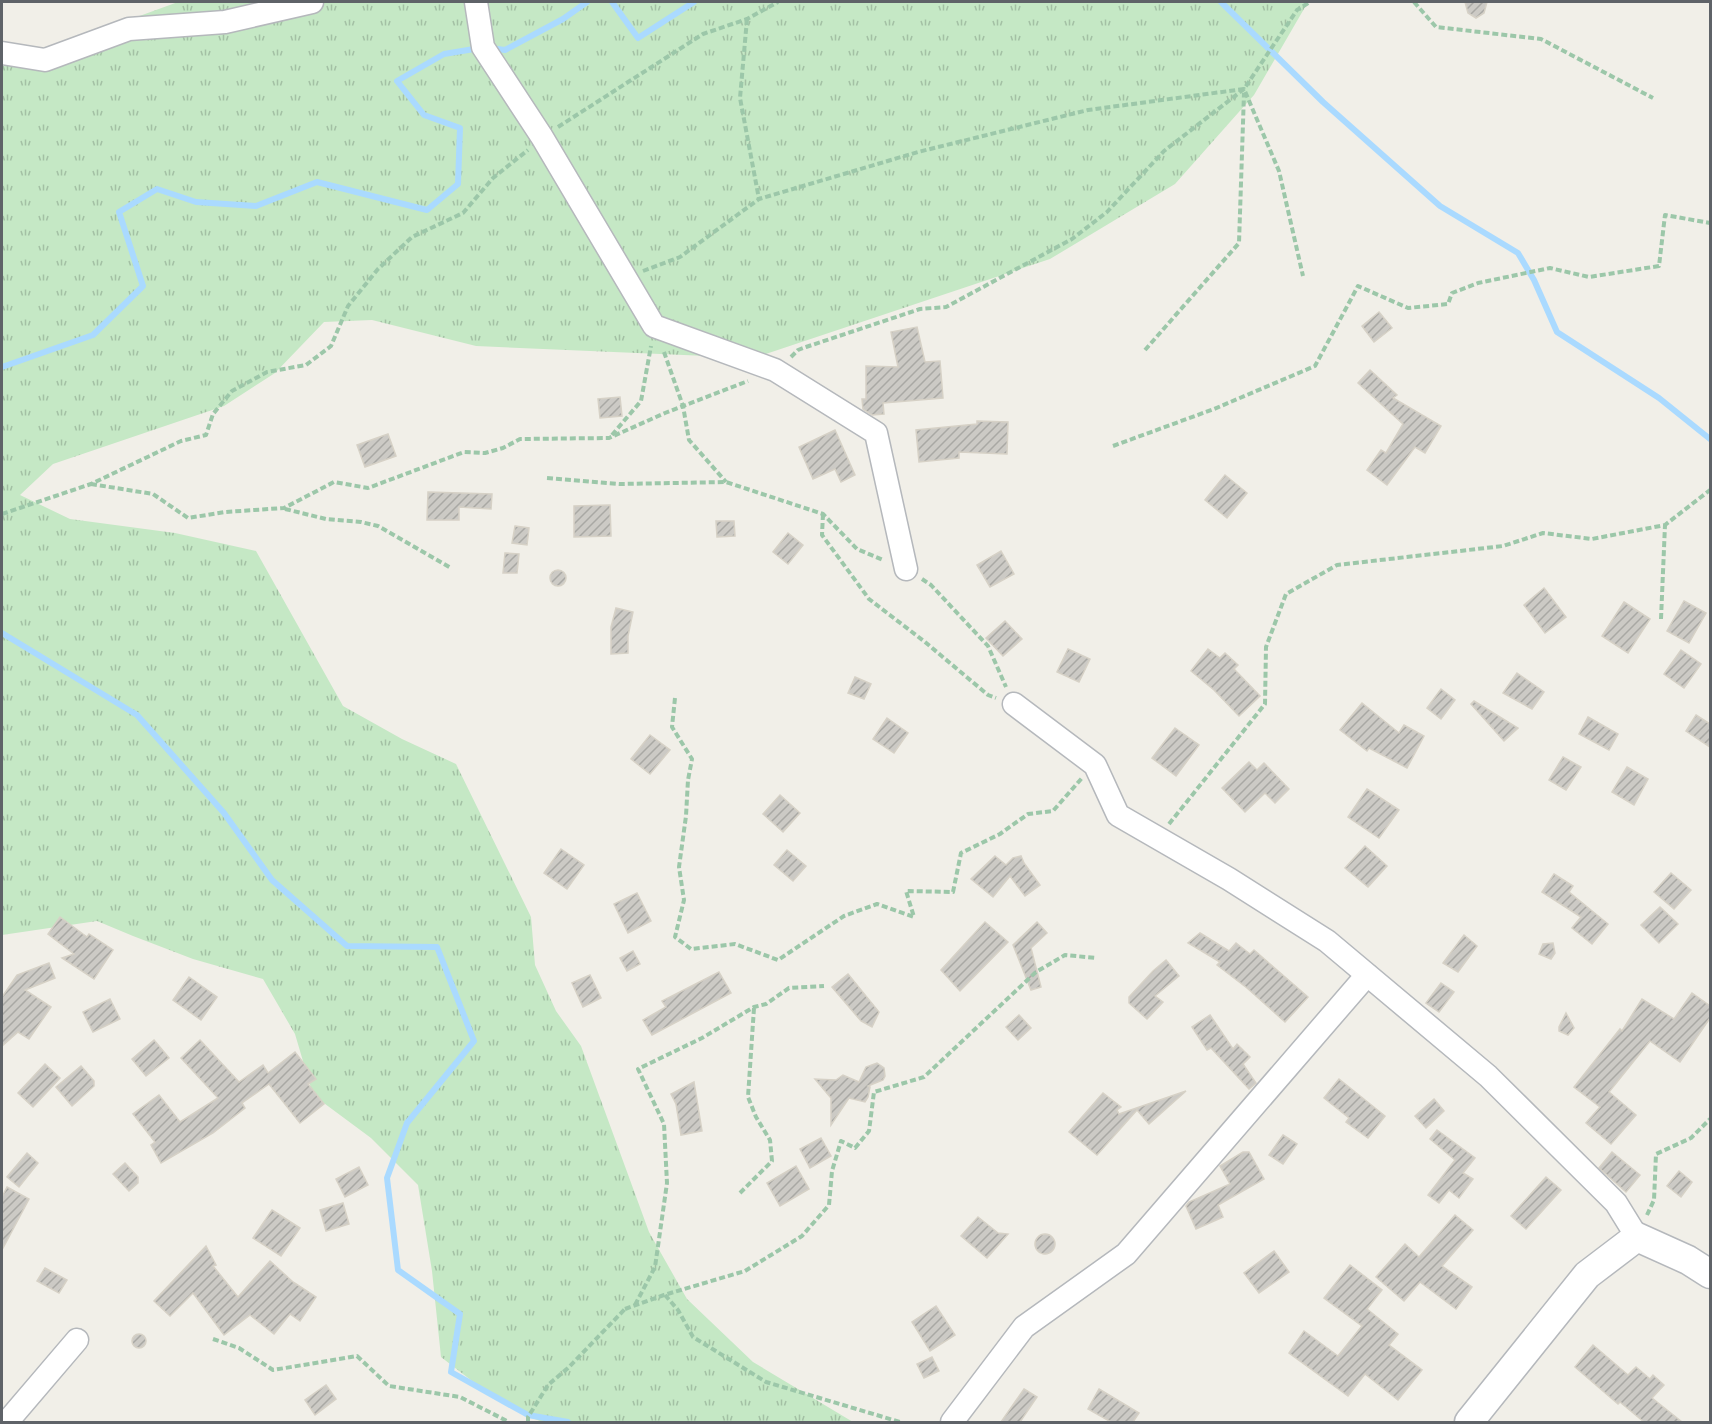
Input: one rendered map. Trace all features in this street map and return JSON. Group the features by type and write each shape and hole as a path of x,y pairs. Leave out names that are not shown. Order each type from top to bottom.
{"street":[{"path":"2,53 45,60 129,29 225,22 312,2"},
{"path":"475,2 483,47 542,137 654,326 775,370 876,433 906,569"},
{"path":"1014,704 1095,765 1118,814 1327,941 1488,1076 1616,1203 1637,1237 1688,1260 1710,1274"},
{"path":"952,1422 1024,1327 1126,1254 1367,975"},
{"path":"1469,1422 1587,1275 1637,1237"},
{"path":"7,1422 76,1340"}],"path":[{"path":"2,514 91,484 181,441 206,435 213,414 232,391 267,372 306,365 331,345 348,306 378,268 412,237 463,213 494,178 542,137 702,34 747,20 778,2"},
{"path":"1413,2 1436,27 1541,39 1653,98"},
{"path":"747,20 740,98 759,199"},
{"path":"627,278 680,257 759,199 918,152 1089,110 1244,89"},
{"path":"1244,89 1279,171 1303,276"},
{"path":"1145,350 1239,243 1244,89"},
{"path":"1113,446 1214,409 1316,366 1358,286 1408,308 1448,304 1452,293 1478,283 1550,268 1589,277 1659,266 1665,214 1710,223"},
{"path":"609,438 640,401 654,326"},
{"path":"654,326 683,406 689,440 726,482"},
{"path":"547,478 621,484 726,482 823,514 857,549 906,569 931,585 988,646 1014,704"},
{"path":"1159,837 1265,704 1266,647 1286,594 1337,565 1503,546 1544,533 1592,540 1665,525 1710,490"},
{"path":"284,508 326,519 378,526 451,568"},
{"path":"823,514 822,535 869,599 988,695 1014,704"},
{"path":"1661,619 1665,525"},
{"path":"675,698 672,727 692,759 679,867 684,900 675,937 691,949 735,944 778,960 844,916 877,904 914,917 906,891 952,892 961,853 1000,834 1028,814 1053,811 1095,765"},
{"path":"528,1420 548,1385 583,1353 625,1309 664,1294 745,1271 802,1236 829,1204 832,1171 841,1140 855,1148 869,1131 874,1092 924,1077 1036,972 1065,955 1096,957"},
{"path":"625,1309 634,1306 655,1267 667,1183 664,1124 638,1069 702,1038 754,1007 766,1004 789,988 824,986"},
{"path":"740,1193 772,1161 770,1140 756,1117 748,1097 754,1007"},
{"path":"1637,1237 1654,1200 1656,1154 1691,1138 1710,1119"},
{"path":"664,1294 678,1310 693,1337 766,1382 900,1422"},
{"path":"213,1339 239,1348 273,1370 357,1356 389,1386 460,1397 509,1422"}],"green space":[{"path":"178,2 1308,2 1254,95 1175,184 1050,259 754,358 476,346 372,320 324,322 275,373 224,406 53,464 20,495 70,519 175,533 256,551 343,706 402,739 456,764 531,917 535,965 556,1011 581,1046 649,1232 687,1299 753,1362 853,1422 543,1422 515,1410 489,1394 441,1357 432,1271 418,1185 371,1138 313,1095 295,1034 263,979 193,959 97,921 2,935 2,66"}],"building":[{"path":"1465,2 1487,2 1484,13 1476,18 1468,13"},
{"path":"1379,312 1392,328 1374,342 1362,326"},
{"path":"917,327 925,362 940,361 943,398 883,403 884,414 872,415 863,409 862,399 866,399 866,366 898,367 891,332"},
{"path":"1370,370 1397,395 1393,398 1441,426 1425,453 1415,447 1387,485 1367,470 1381,450 1386,453 1403,424 1358,383"},
{"path":"620,397 622,416 600,418 598,399"},
{"path":"977,421 1008,422 1007,454 959,452 959,458 919,462 916,430 977,424"},
{"path":"835,430 855,475 841,482 835,469 813,479 799,447"},
{"path":"388,434 396,456 365,467 357,445"},
{"path":"1225,475 1247,493 1227,518 1205,500"},
{"path":"428,492 492,494 491,509 459,507 459,520 427,520"},
{"path":"610,505 611,536 574,537 574,506"},
{"path":"716,521 734,521 735,536 717,537"},
{"path":"515,526 529,528 527,545 512,543"},
{"path":"788,533 803,545 788,564 773,552"},
{"path":"1001,551 1014,574 990,587 977,565"},
{"path":"505,553 519,554 517,573 503,573"},
{"path":"558,570 566,578 558,586 550,578"},
{"path":"1544,588 1566,617 1545,633 1524,605"},
{"path":"1684,601 1706,613 1689,643 1667,631"},
{"path":"1624,602 1650,619 1628,653 1602,636"},
{"path":"616,608 633,612 628,636 628,653 611,654 611,627"},
{"path":"1005,621 1022,639 1003,656 986,638"},
{"path":"1068,649 1090,659 1079,682 1057,672"},
{"path":"1208,649 1220,658 1225,653 1238,665 1234,669 1260,696 1239,716 1214,690 1191,671"},
{"path":"1681,650 1701,664 1684,688 1664,674"},
{"path":"1517,673 1544,692 1532,709 1503,693"},
{"path":"855,677 871,684 864,699 848,693"},
{"path":"1441,689 1455,700 1441,719 1427,708"},
{"path":"1474,701 1518,728 1504,741 1471,704"},
{"path":"1362,703 1399,733 1404,725 1424,736 1407,768 1369,748 1367,751 1340,730"},
{"path":"1696,715 1710,724 1710,747 1686,731"},
{"path":"1588,717 1618,734 1609,750 1579,734"},
{"path":"887,718 908,733 894,753 873,739"},
{"path":"1175,728 1199,745 1176,776 1152,758"},
{"path":"650,735 670,750 650,774 631,759"},
{"path":"1563,757 1581,767 1566,790 1549,780"},
{"path":"1249,762 1257,770 1264,763 1289,789 1275,803 1265,793 1245,812 1222,788"},
{"path":"1627,767 1648,779 1634,805 1612,792"},
{"path":"1367,789 1399,810 1379,838 1348,817"},
{"path":"780,795 800,813 783,832 763,814"},
{"path":"1365,846 1387,866 1368,887 1345,868"},
{"path":"561,849 584,865 567,889 544,873"},
{"path":"787,850 806,866 793,881 774,865"},
{"path":"995,856 1006,865 1013,858 1021,856 1040,885 1025,896 1010,876 993,897 971,879"},
{"path":"1671,873 1691,890 1674,909 1654,892"},
{"path":"1554,874 1573,886 1569,892 1608,924 1592,944 1572,928 1581,917 1542,892"},
{"path":"637,893 651,921 628,933 614,904"},
{"path":"1660,907 1678,924 1659,943 1641,925"},
{"path":"60,917 87,937 89,934 113,950 94,979 62,958 74,954 48,934"},
{"path":"985,922 1008,942 960,991 941,970"},
{"path":"1037,922 1047,933 1031,948 1041,987 1031,990 1013,945"},
{"path":"1200,933 1229,951 1236,943 1250,954 1254,950 1308,997 1285,1022 1217,965 1220,962 1188,943"},
{"path":"1464,935 1477,946 1458,972 1443,963"},
{"path":"1553,943 1555,953 1551,959 1539,954 1543,944"},
{"path":"633,951 640,964 627,971 620,958"},
{"path":"1166,960 1179,976 1155,996 1163,1002 1147,1019 1129,1003 1129,997"},
{"path":"49,963 55,978 25,990 51,1007 29,1039 18,1032 2,1046 2,997 17,975"},
{"path":"719,972 731,993 652,1035 643,1020 666,1007 662,1001"},
{"path":"848,974 879,1012 872,1027 861,1021 832,987"},
{"path":"590,975 601,998 583,1007 572,983"},
{"path":"189,977 217,997 201,1020 173,1000"},
{"path":"1441,983 1454,992 1439,1012 1426,1003"},
{"path":"1692,993 1710,1006 1710,1018 1680,1062 1650,1041 1609,1092 1636,1115 1611,1144 1586,1123 1600,1107 1574,1087 1620,1029 1622,1031 1642,999 1674,1019"},
{"path":"110,999 120,1019 93,1032 83,1012"},
{"path":"1566,1013 1574,1028 1568,1035 1559,1031"},
{"path":"1019,1015 1031,1028 1018,1040 1006,1027"},
{"path":"1210,1015 1233,1049 1237,1044 1250,1057 1243,1064 1256,1083 1249,1089 1211,1048 1207,1050 1192,1027"},
{"path":"154,1040 169,1058 146,1076 132,1059"},
{"path":"200,1040 239,1082 263,1065 268,1073 295,1052 316,1079 308,1084 324,1104 300,1123 269,1084 242,1103 245,1108 213,1133 161,1163 151,1145 155,1142 133,1114 159,1095 180,1122 218,1098 181,1058"},
{"path":"877,1063 884,1068 883,1080 868,1086 870,1087 865,1102 849,1098 831,1125 831,1098 815,1079 836,1080 843,1075 859,1082 866,1067"},
{"path":"45,1064 60,1078 33,1107 18,1093"},
{"path":"81,1066 94,1081 94,1086 72,1106 56,1087"},
{"path":"1339,1079 1385,1116 1368,1138 1346,1122 1349,1118 1324,1098"},
{"path":"694,1082 702,1131 681,1135 676,1104 671,1094"},
{"path":"1186,1091 1149,1124 1137,1110 1097,1155 1069,1132 1103,1093 1121,1107 1117,1110 1119,1114"},
{"path":"1434,1099 1444,1111 1426,1128 1415,1116"},
{"path":"1437,1130 1475,1158 1463,1173 1473,1179 1459,1198 1449,1190 1439,1203 1428,1195 1455,1160 1430,1139"},
{"path":"1283,1135 1297,1144 1283,1164 1269,1155"},
{"path":"821,1138 831,1156 810,1168 800,1149"},
{"path":"1243,1152 1249,1152 1264,1179 1218,1205 1223,1217 1196,1229 1186,1206 1189,1202 1230,1184 1220,1166"},
{"path":"1612,1152 1640,1175 1626,1192 1599,1168"},
{"path":"27,1153 38,1163 19,1187 7,1177"},
{"path":"125,1163 138,1177 138,1183 129,1191 113,1174"},
{"path":"796,1166 809,1189 780,1206 767,1183"},
{"path":"359,1167 368,1185 345,1197 336,1179"},
{"path":"1679,1171 1692,1182 1681,1197 1667,1186"},
{"path":"1546,1177 1561,1190 1526,1229 1511,1216"},
{"path":"7,1187 29,1199 2,1250 2,1197"},
{"path":"343,1203 349,1224 326,1231 320,1210"},
{"path":"272,1210 300,1228 281,1256 253,1238"},
{"path":"1455,1215 1473,1230 1442,1266 1472,1287 1456,1309 1420,1282 1404,1301 1376,1277 1405,1244 1419,1257"},
{"path":"978,1217 998,1233 1008,1234 987,1258 961,1236"},
{"path":"1045,1234 1052,1237 1055,1244 1052,1251 1045,1254 1038,1251 1035,1244 1038,1237"},
{"path":"206,1246 216,1265 213,1266 238,1297 270,1261 293,1282 316,1297 300,1321 290,1314 274,1334 250,1315 224,1335 193,1293 170,1316 154,1301"},
{"path":"1274,1251 1289,1272 1259,1293 1244,1273"},
{"path":"1350,1265 1382,1290 1367,1309 1398,1334 1389,1345 1422,1370 1398,1400 1365,1374 1348,1396 1289,1353 1304,1331 1338,1356 1362,1326 1324,1298"},
{"path":"45,1268 67,1280 59,1293 37,1281"},
{"path":"936,1306 955,1335 930,1351 912,1322"},
{"path":"136,1334 142,1334 146,1341 142,1348 136,1348 132,1344 132,1338"},
{"path":"1593,1345 1628,1375 1636,1367 1650,1379 1653,1375 1664,1385 1652,1398 1682,1422 1644,1422 1620,1402 1618,1404 1575,1367"},
{"path":"932,1357 939,1371 924,1378 917,1364"},
{"path":"326,1385 336,1399 315,1415 305,1400"},
{"path":"1024,1389 1037,1397 1020,1422 1001,1422"},
{"path":"1099,1389 1139,1413 1133,1422 1111,1422 1088,1409"}],"waterway":[{"path":"490,48 505,50 563,19 587,2"},
{"path":"612,2 638,38 694,2"},
{"path":"1221,2 1323,102 1440,206 1518,253 1534,280 1557,332 1659,398 1710,439"},
{"path":"2,367 93,335 143,286 119,212 157,189 196,202 256,206 317,182 427,210 458,184 460,128 424,115 397,81 444,54 480,48"},
{"path":"2,633 137,715 224,813 272,880 347,946 437,947 474,1041 407,1123 387,1178 398,1270 460,1314 451,1372 528,1415 568,1422"}]}
